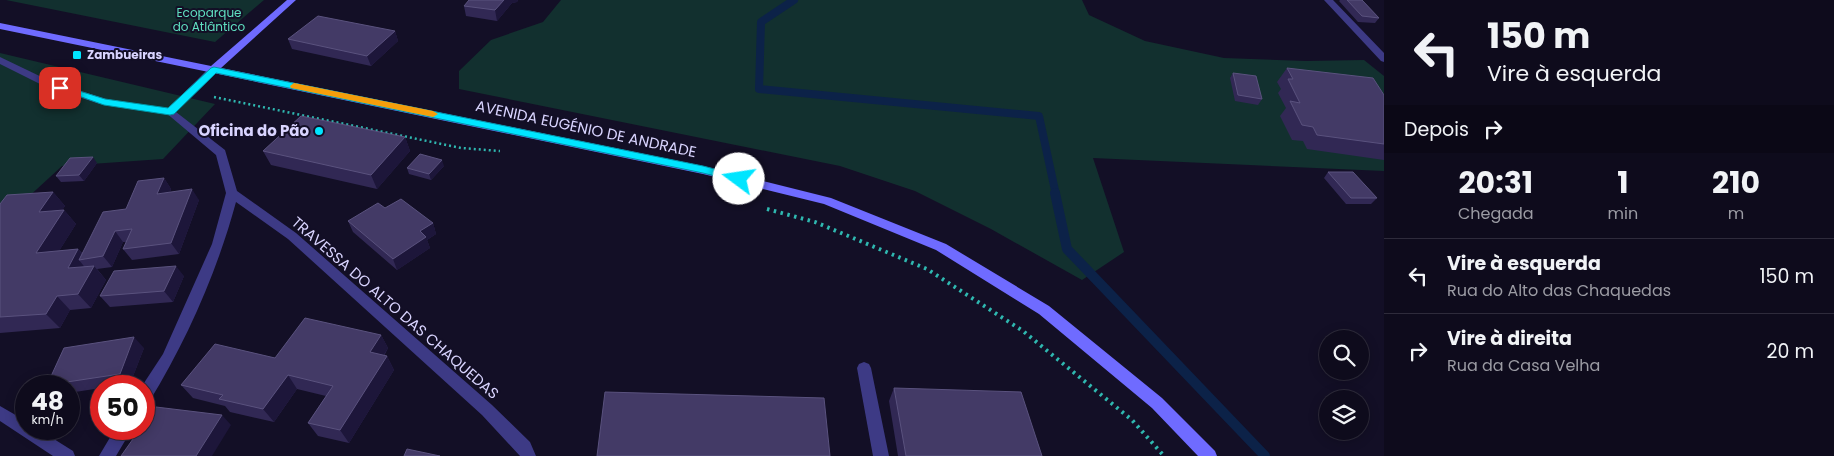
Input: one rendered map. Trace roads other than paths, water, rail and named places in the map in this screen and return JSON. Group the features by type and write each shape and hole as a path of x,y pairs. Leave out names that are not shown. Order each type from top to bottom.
{"main road":[{"path":"214,70 292,0"},
{"name":"AVENIDA EUGÉNIO DE ANDRADE","path":"0,26 703,170 827,201 941,247 1044,310 1157,403 1209,456"}],"street":[{"path":"1328,0 1383,57"},
{"path":"0,60 46,83 104,102 170,112 221,153 232,193 218,244 169,357 155,379"},
{"path":"170,112 214,70"},
{"name":"TRAVESSA DO ALTO DAS CHAQUEDAS","path":"232,193 292,236 487,410 524,447 528,456"},
{"path":"864,368 881,456"},
{"path":"0,413 67,456"},
{"path":"107,456 117,440"}],"waterway":[{"path":"794,0 761,22 759,89 1039,116 1056,195"},
{"path":"1055,193 1067,249 1265,456"}],"place":[{"name":"Zambueiras","path":"77,55"},
{"name":"Oficina do Pão","path":"319,131"}],"park label":[{"name":"Ecoparque do Atlântico","path":"209,20"}]}
